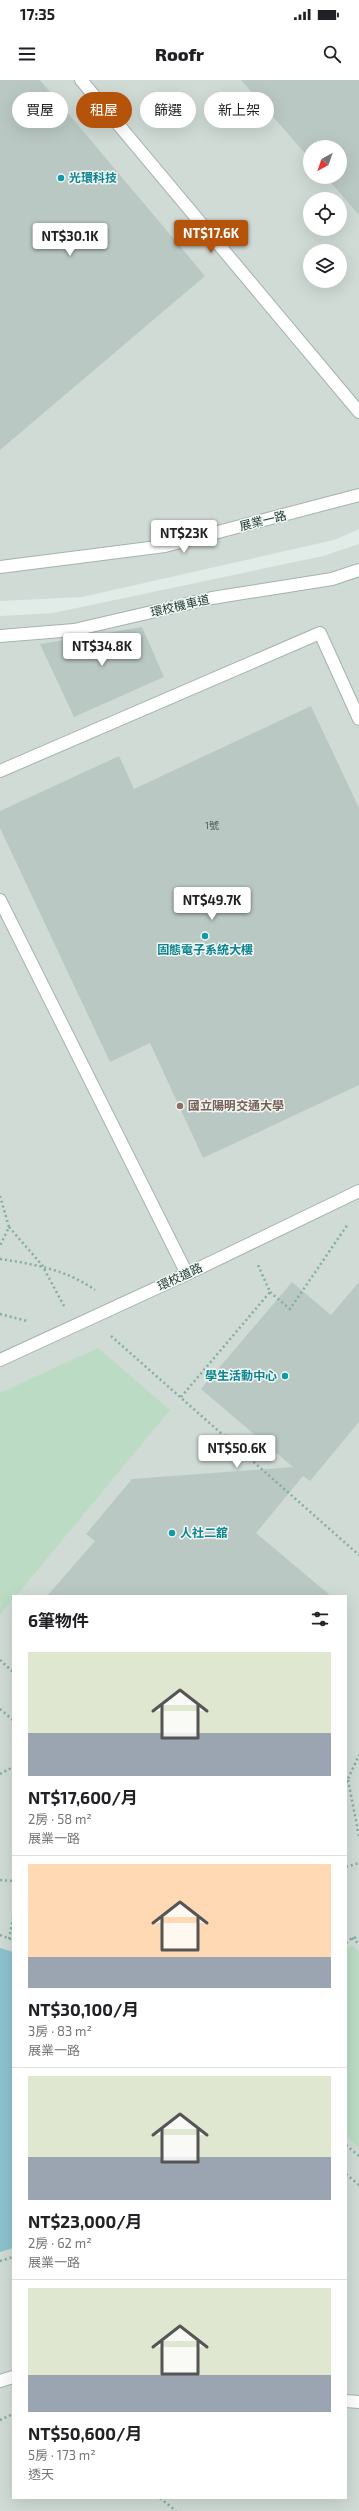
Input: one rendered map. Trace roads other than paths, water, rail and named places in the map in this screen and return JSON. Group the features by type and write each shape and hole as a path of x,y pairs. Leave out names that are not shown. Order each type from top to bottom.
{"street":[{"path":"81,80 359,412"},
{"name":"展業一路","path":"0,567 165,546 359,495"},
{"name":"環校機車道","path":"0,636 74,630 212,598 332,579 359,570"},
{"path":"0,771 320,633 359,719"},
{"path":"0,900 187,1274"},
{"name":"環校道路","path":"0,1360 187,1274 359,1190"},
{"path":"0,2381 12,2377"},
{"path":"347,2401 359,2402"}],"water":[{"path":"0,1948 12,1952 12,2248 0,2252"}],"place":[{"name":"光環科技","path":"61,178"},
{"name":"固態電子系統大樓","path":"205,936"},
{"name":"國立陽明交通大學","path":"180,1106"},
{"name":"學生活動中心","path":"285,1376"},
{"name":"人社二舘","path":"172,1533"}]}
